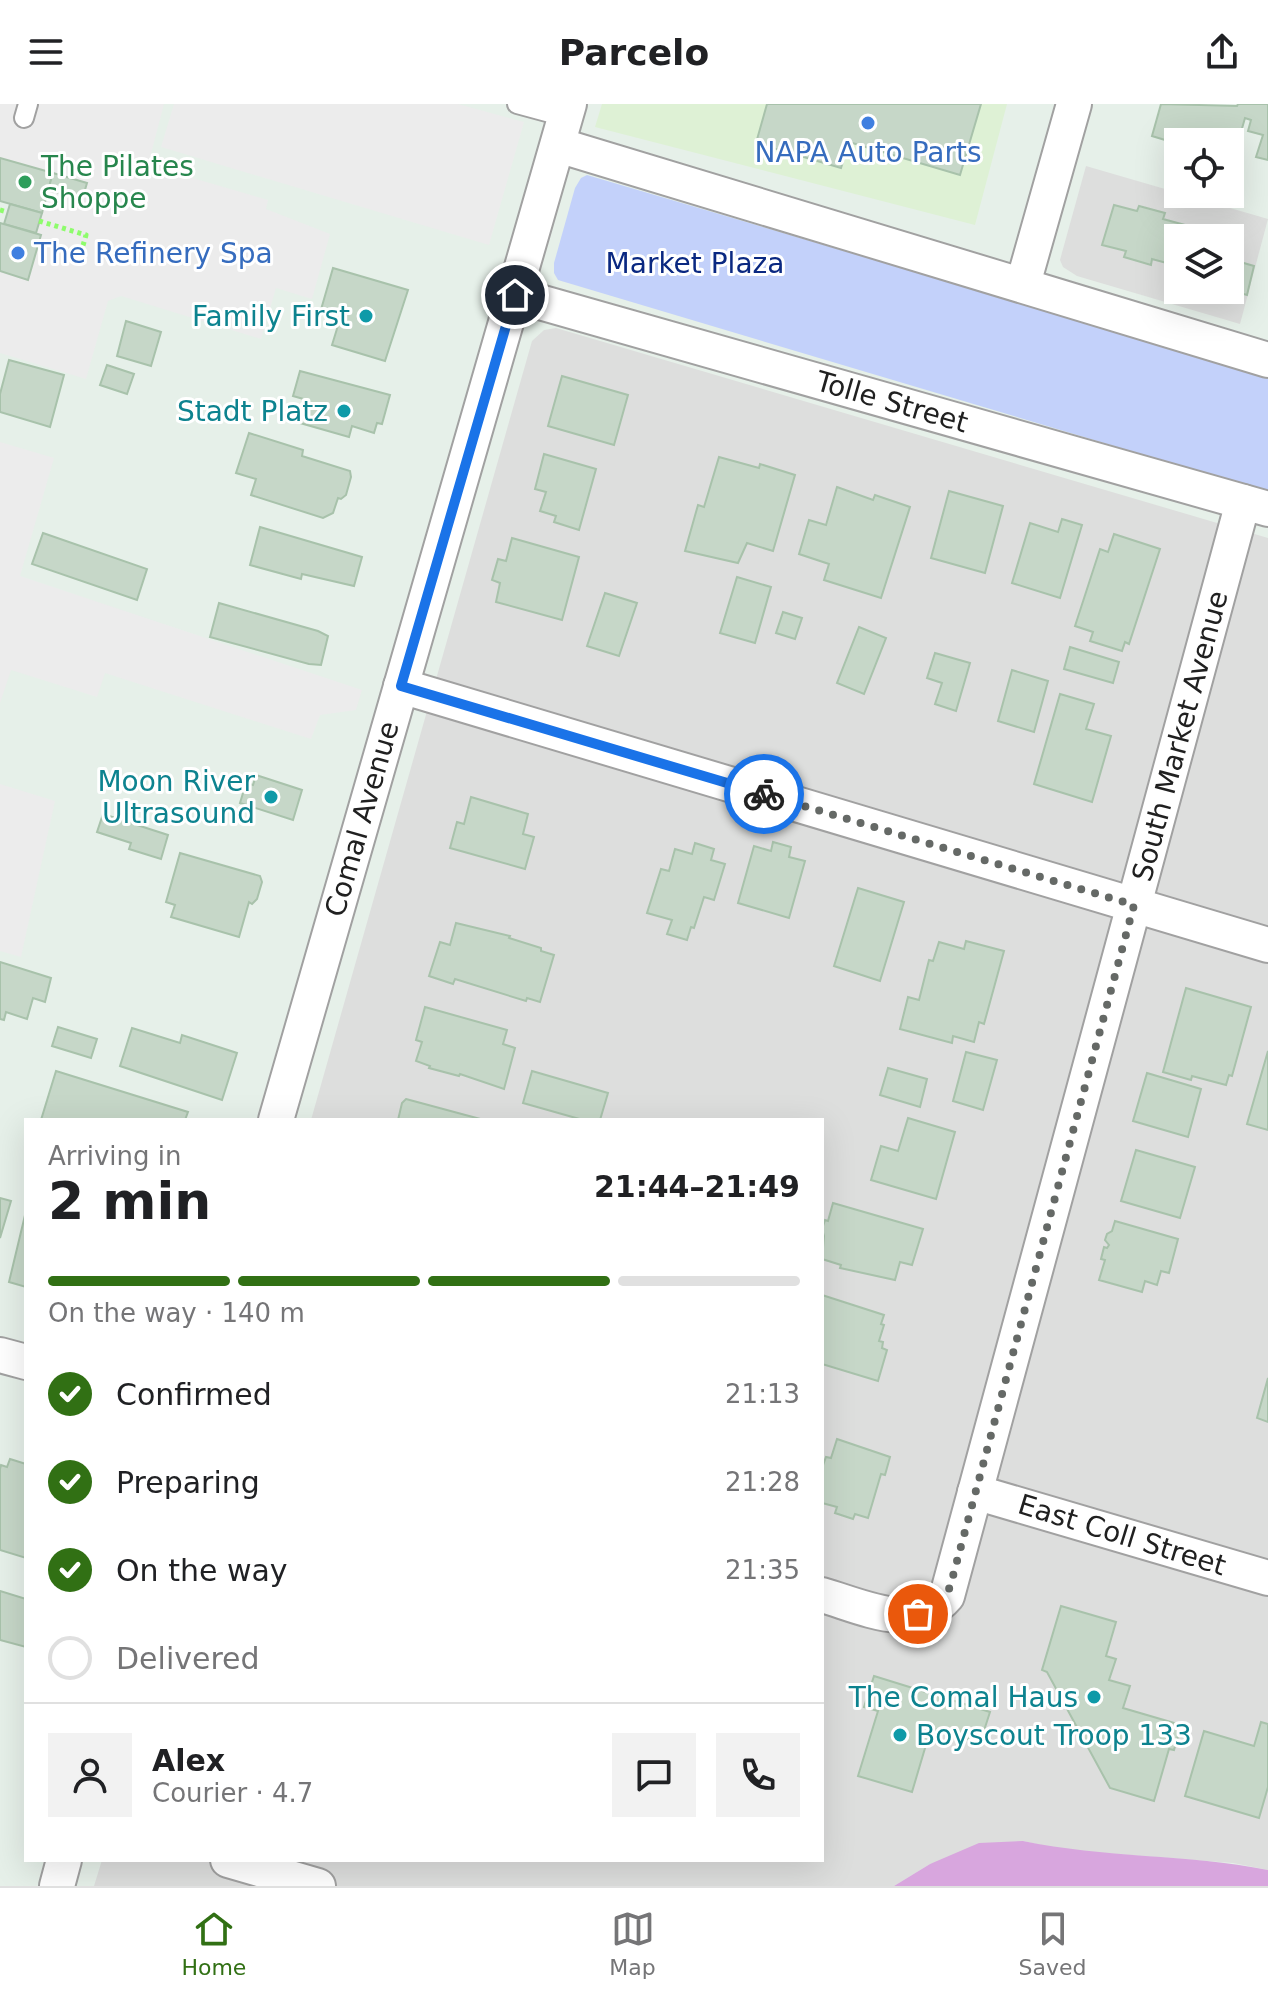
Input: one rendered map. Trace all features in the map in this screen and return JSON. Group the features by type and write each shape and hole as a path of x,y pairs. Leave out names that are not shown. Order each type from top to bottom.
{"street":[{"path":"1023,284 1074,104"},
{"path":"564,122 1023,284 1268,360"},
{"name":"Comal Avenue","path":"277,1118 564,122"},
{"name":"Tolle Street","path":"515,295 1256,505"},
{"name":"South Market Avenue","path":"824,1596 894,1616 911,1616 928,1611 947,1596 1134,905 1256,505"},
{"path":"401,686 1268,945"},
{"path":"0,1355 24,1361"},
{"name":"East Coll Street","path":"975,1492 1268,1578"},
{"path":"57,1886 63,1862"},
{"path":"235,1862 318,1886"}],"lane":[{"path":"517,104 564,122"}],"path":[{"path":"39,221 86,235 80,256"}],"shaded area":[{"path":"0,104 164,104 148,165 268,200 266,209 330,234 312,299 276,288 261,339 121,296 108,301 86,379 0,353 0,271 28,279 41,236 36,233 48,190 82,200 87,184 0,158"},
{"path":"174,104 458,104 524,122 489,245 161,147"},
{"path":"602,104 1007,104 975,225 595,127"},
{"path":"1086,166 1164,189 1164,208 1230,208 1268,219 1240,324 1172,304 1244,304 1244,224 1164,224 1164,302 1077,276 1063,267 1060,260"},
{"path":"556,328 1268,538 1268,1870 1233,1863 1064,1850 1023,1841 930,1864 894,1886 94,1886 101,1862 824,1862 824,1118 312,1118 532,341 544,330"},
{"path":"0,442 54,458 20,576 362,690 356,710 320,715 311,739 105,673 97,697 11,670 0,703"},
{"path":"0,784 55,801 21,957 0,951"},
{"path":"1023,1841 1268,1870 1268,1886 894,1886 930,1864 979,1843"}],"green space":[{"name":"Market Plaza","path":"587,175 1268,376 1268,492 558,280 554,263 575,188"}],"building":[{"name":"NAPA Auto Parts","path":"767,104 981,104 960,175 849,142 841,168 756,143"},
{"path":"1161,104 1268,104 1268,160 1256,157 1263,135 1248,131 1251,120 1245,118 1242,128 1164,128 1164,140 1152,136"},
{"name":"The Pilates Shoppe","path":"0,158 53,173 42,213 0,201"},
{"path":"53,173 87,183 82,200 48,190"},
{"path":"10,204 42,213 36,233 4,224"},
{"path":"1114,205 1137,211 1139,206 1165,213 1163,219 1181,224 1164,224 1164,262 1152,259 1151,265 1124,257 1126,251 1102,245"},
{"name":"The Refinery Spa","path":"0,223 41,235 28,280 0,271"},
{"path":"1244,263 1254,266 1247,295 1244,294"},
{"name":"Family First","path":"333,268 408,290 385,361 332,345 340,319 320,313"},
{"path":"126,321 161,332 151,366 117,356"},
{"path":"9,360 64,375 50,427 0,412 0,394"},
{"path":"107,365 134,374 127,394 100,385"},
{"name":"Stadt Platz","path":"300,371 390,395 382,424 377,423 374,433 352,426 349,437 300,423 307,400 293,396"},
{"path":"562,376 628,395 614,445 548,426"},
{"path":"249,433 303,450 302,456 350,471 346,495 338,498 333,513 323,518 251,495 256,479 236,473"},
{"path":"544,454 596,469 579,530 554,522 556,516 540,511 546,492 535,489"},
{"path":"719,457 759,468 760,464 795,475 773,551 747,543 738,563 685,551 698,505 704,507"},
{"path":"837,487 873,500 875,495 910,507 881,598 824,580 829,564 799,554 809,520 826,525"},
{"path":"949,491 1003,506 985,573 931,558"},
{"path":"1062,519 1082,525 1060,598 1012,583 1030,523 1058,532"},
{"path":"260,527 362,557 354,586 302,574 301,579 250,565"},
{"path":"43,533 147,569 137,600 32,564"},
{"path":"1114,534 1160,549 1129,644 1125,642 1122,651 1090,641 1093,632 1075,626 1100,549 1108,552"},
{"path":"512,538 579,557 562,620 496,602 500,583 492,580 498,559 506,561"},
{"path":"737,577 771,587 755,643 720,633"},
{"path":"605,593 637,603 619,656 587,646"},
{"path":"219,603 328,636 321,665 210,637"},
{"path":"783,612 802,618 795,639 776,633"},
{"path":"859,627 886,638 864,694 837,683"},
{"path":"1070,647 1119,662 1113,683 1064,669"},
{"path":"935,653 970,663 956,711 935,704 942,683 927,678"},
{"path":"1012,670 1048,681 1034,732 998,721"},
{"path":"1060,694 1094,704 1086,729 1111,736 1092,802 1034,784"},
{"name":"Moon River Ultrasound","path":"256,775 302,790 293,820 240,803 246,783 253,785"},
{"path":"471,797 528,814 523,834 534,837 525,869 450,848 457,822 464,824"},
{"path":"103,814 168,835 161,859 129,849 131,843 97,832"},
{"path":"773,842 791,847 789,857 805,861 789,918 738,903 754,846 771,851"},
{"path":"695,843 714,849 711,860 725,864 714,900 704,897 687,940 667,934 672,920 647,913 661,869 669,871 675,849 692,854"},
{"path":"180,853 260,876 262,882 257,899 252,904 249,902 239,937 171,917 175,905 166,902"},
{"path":"858,888 904,902 880,981 834,966"},
{"path":"456,923 510,936 554,955 540,1002 527,998 526,1001 455,979 453,984 429,976 440,942 450,945"},
{"path":"966,941 1004,951 984,1024 979,1022 974,1042 953,1036 952,1043 900,1029 908,997 919,1000 929,960 933,961 939,942 964,949"},
{"path":"0,962 51,978 45,1002 33,998 27,1019 6,1012 4,1020 0,1019"},
{"path":"1186,988 1251,1007 1232,1076 1229,1075 1226,1085 1163,1072"},
{"path":"425,1007 507,1030 503,1044 515,1048 504,1089 460,1074 429,1068 416,1061 422,1042 416,1040"},
{"path":"58,1027 97,1039 91,1058 52,1046"},
{"path":"132,1028 180,1043 182,1035 237,1053 222,1100 120,1066"},
{"path":"1268,1051 1268,1130 1247,1124"},
{"path":"966,1052 997,1060 983,1110 953,1101"},
{"path":"888,1068 927,1079 920,1107 880,1095"},
{"path":"56,1071 188,1112 186,1118 42,1118"},
{"path":"532,1071 608,1093 601,1118 576,1118 523,1103"},
{"path":"1147,1073 1201,1089 1188,1137 1133,1121"},
{"path":"406,1099 477,1118 398,1118"},
{"path":"908,1118 955,1132 936,1199 871,1180 881,1146 898,1151"},
{"path":"1136,1150 1195,1167 1180,1218 1121,1201"},
{"path":"0,1198 11,1201 0,1238"},
{"path":"833,1203 923,1229 912,1265 900,1262 895,1280 840,1268 841,1265 824,1260 824,1223 828,1221"},
{"path":"24,1219 24,1286 9,1282"},
{"path":"1115,1221 1178,1239 1169,1273 1161,1271 1157,1285 1145,1281 1142,1292 1099,1280 1105,1260 1101,1259 1104,1247 1109,1245 1105,1240"},
{"path":"824,1296 884,1315 879,1341 883,1342 882,1348 887,1350 878,1381 824,1365"},
{"path":"1268,1378 1268,1422 1257,1418"},
{"path":"837,1439 890,1457 885,1475 881,1474 868,1518 855,1514 853,1519 835,1513 837,1507 824,1504 824,1462 826,1457 831,1458"},
{"path":"10,1459 24,1463 24,1557 0,1550 0,1469 1,1465 7,1467"},
{"path":"0,1591 24,1598 24,1646 0,1640"},
{"name":"The Comal Haus","path":"1061,1606 1116,1622 1106,1656 1116,1659 1109,1680 1130,1686 1123,1708 1181,1725 1174,1750 1169,1749 1154,1801 1110,1788 1047,1672 1042,1670"},
{"name":"Boyscout Troop 133","path":"874,1676 990,1712 980,1743 931,1728 912,1792 858,1776 878,1711 864,1707"},
{"path":"1261,1722 1268,1724 1268,1787 1259,1818 1185,1796 1204,1731 1254,1746"}],"way so far":[{"path":"764,794 1134,905 950,1587 941,1603 918,1614"}],"place":[{"name":"NAPA Auto Parts","path":"868,123"},
{"name":"The Pilates Shoppe","path":"25,182"},
{"name":"The Refinery Spa","path":"18,253"},
{"name":"Family First","path":"366,316"},
{"name":"Stadt Platz","path":"344,411"},
{"name":"Moon River Ultrasound","path":"271,797"},
{"name":"The Comal Haus","path":"1094,1697"},
{"name":"Boyscout Troop 133","path":"900,1735"}],"route":[{"path":"515,295 401,686 764,794"}]}
